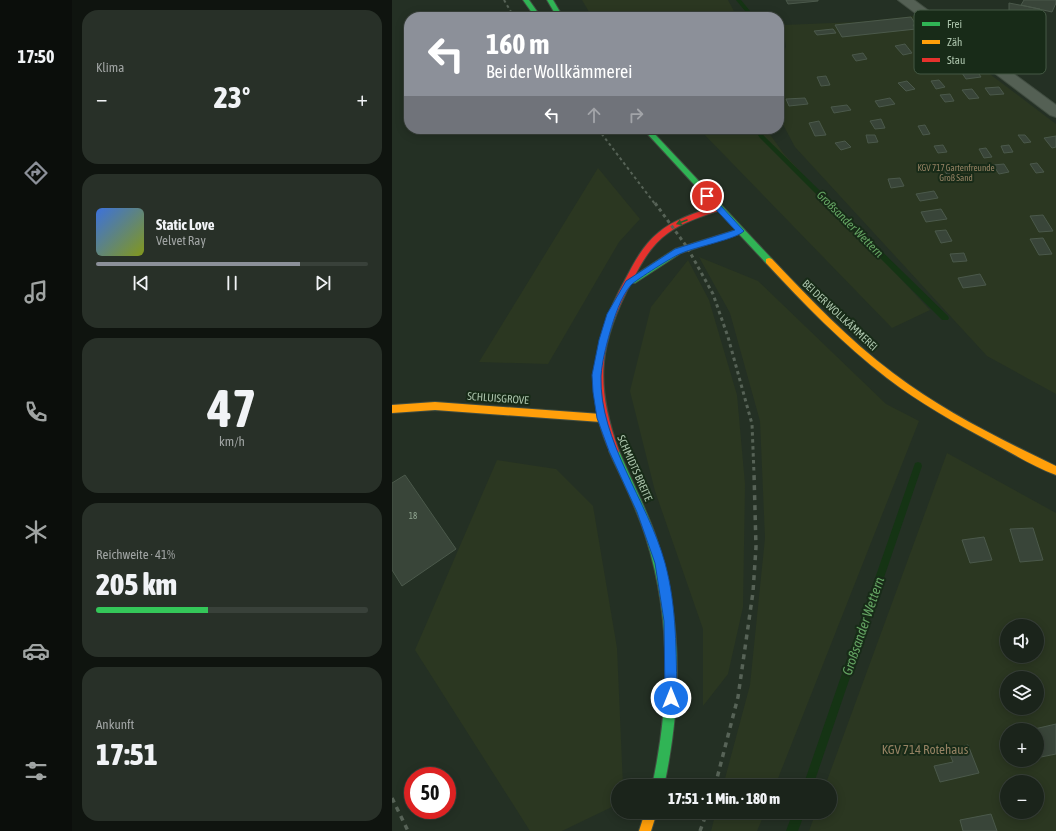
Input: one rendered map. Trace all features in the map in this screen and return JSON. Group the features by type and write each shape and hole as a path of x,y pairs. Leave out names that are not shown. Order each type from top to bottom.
{"main road":[{"path":"526,0 534,12"},
{"path":"550,0 557,12"},
{"name":"BEI DER WOLLKÄMMEREI","path":"651,134 809,304 874,363 910,389 973,429 1056,471"},
{"name":"SCHMIDTS BREITE","path":"659,779 668,736 671,706 670,621 660,563 642,511 613,451 601,418 597,392 597,375 600,355 611,314 643,256 659,234 672,226 718,208"},
{"name":"SCHMIDTS BREITE","path":"628,283 678,251 740,231"},
{"name":"SCHLUISGROVE","path":"392,409 442,406 601,418"},
{"path":"645,831 649,819"}],"street":[{"path":"905,0 918,10"},
{"path":"1005,74 1056,112"}],"green space":[{"path":"582,0 728,0 734,12 589,12"},
{"name":"KGV 717 Gartenfreunde Groß Sand","path":"913,16 914,74 990,74 1056,124 1056,394 987,356 795,147 784,126 784,52 786,47 784,25 857,22"},
{"path":"704,134 770,134 784,154 930,310 892,328"},
{"path":"598,168 640,219 619,242 548,364 479,362"},
{"path":"699,257 758,281 886,404 919,421 778,779 725,779 750,685 765,538 760,421 730,313"},
{"path":"688,260 709,300 737,395 745,484 743,607 728,674 703,706 703,629 655,491 630,391 651,307"},
{"name":"KGV 714 Rotehaus","path":"947,453 1056,513 1056,831 809,831 813,819 837,819 837,779 828,779"},
{"path":"497,460 556,469 593,506 617,648 623,779 611,779 611,807 562,831 530,831 415,650"},
{"path":"714,819 762,819 757,831 711,831"}],"building":[{"path":"786,0 818,0 818,1 788,4"},
{"path":"1024,0 1056,0 1052,12 1021,5"},
{"path":"1009,3 1040,10 1009,10"},
{"path":"911,17 914,22 914,29 842,37 835,25"},
{"path":"833,29 836,33 817,35 814,31"},
{"path":"905,44 912,53 903,55 895,46"},
{"path":"863,53 867,59 856,61 852,55"},
{"path":"963,74 979,74 981,77 966,79"},
{"path":"826,76 830,85 821,86 817,77"},
{"path":"939,80 945,87 936,89 931,81"},
{"path":"907,81 915,89 906,91 898,83"},
{"path":"999,87 1004,94 990,95 985,88"},
{"path":"972,89 979,98 969,99 962,90"},
{"path":"950,94 954,101 945,102 940,95"},
{"path":"805,98 808,104 789,106 786,99"},
{"path":"890,98 895,104 879,107 875,101"},
{"path":"847,105 851,110 834,113 831,107"},
{"path":"881,119 885,128 875,129 870,121"},
{"path":"819,121 826,135 815,136 809,123"},
{"path":"925,125 930,134 923,135 918,126"},
{"path":"866,135 875,135 878,142 868,143"},
{"path":"1018,135 1025,135 1031,142 1024,143"},
{"path":"1056,136 1056,147 1052,148 1044,138"},
{"path":"845,141 851,147 841,150 835,143"},
{"path":"943,145 947,152 938,153 934,146"},
{"path":"1009,145 1013,152 1004,153 1001,146"},
{"path":"986,148 992,157 984,158 979,149"},
{"path":"1037,163 1044,172 1036,173 1030,164"},
{"path":"1004,164 1009,172 999,174 993,165"},
{"path":"955,168 960,177 949,178 944,169"},
{"path":"900,178 904,186 891,188 888,179"},
{"path":"934,191 938,198 920,201 916,194"},
{"path":"941,209 947,219 926,222 921,212"},
{"path":"1043,215 1053,231 1039,232 1030,216"},
{"path":"946,230 952,241 941,243 935,231"},
{"path":"1043,238 1052,254 1039,255 1030,239"},
{"path":"964,253 967,261 953,262 950,254"},
{"path":"980,274 986,285 963,288 958,278"},
{"path":"405,475 456,549 402,586 392,570 392,483"},
{"path":"1033,528 1043,560 1020,562 1010,529"},
{"path":"984,537 992,560 970,563 962,540"},
{"path":"1056,724 1056,754 1044,756 1044,727"},
{"path":"968,745 979,773 940,782 934,766 953,762 948,750"},
{"path":"991,814 997,831 963,831 960,820"}],"waterway":[{"name":"Großsander Wettern","path":"738,0 749,12"},
{"name":"Großsander Wettern","path":"760,134 945,318"},
{"name":"Großsander Wettern","path":"810,779 918,466"},
{"name":"Großsander Wettern","path":"792,831 796,819"}],"railway":[{"path":"504,0 511,12"},
{"path":"602,134 655,204"},
{"path":"655,203 687,247 713,294 728,337 752,424 754,474"},
{"path":"717,779 738,697 753,592 756,547 754,473"},
{"path":"392,798 408,831"},
{"path":"700,831 704,819"}],"traffic: fast":[{"path":"526,0 534,12"},
{"path":"550,0 557,12"},
{"path":"651,134 769,261"},
{"path":"632,281 678,251 740,231"},
{"path":"614,451 643,515 651,537 660,567 666,598 670,629 672,693 665,756 660,779"}],"traffic: slow":[{"path":"769,261 836,329 890,376 964,423 1056,471"},
{"path":"392,409 435,406 601,418"},
{"path":"645,831 649,819"}],"traffic: jam":[{"path":"614,451 605,427 600,404 598,382 599,361 610,318 635,268 655,240 665,231 678,224 718,208"}],"route":[{"path":"671,698 670,621 660,563 642,511 613,451 601,418 597,392 597,375 600,355 611,314 628,283 678,251 740,231 707,196"}]}
